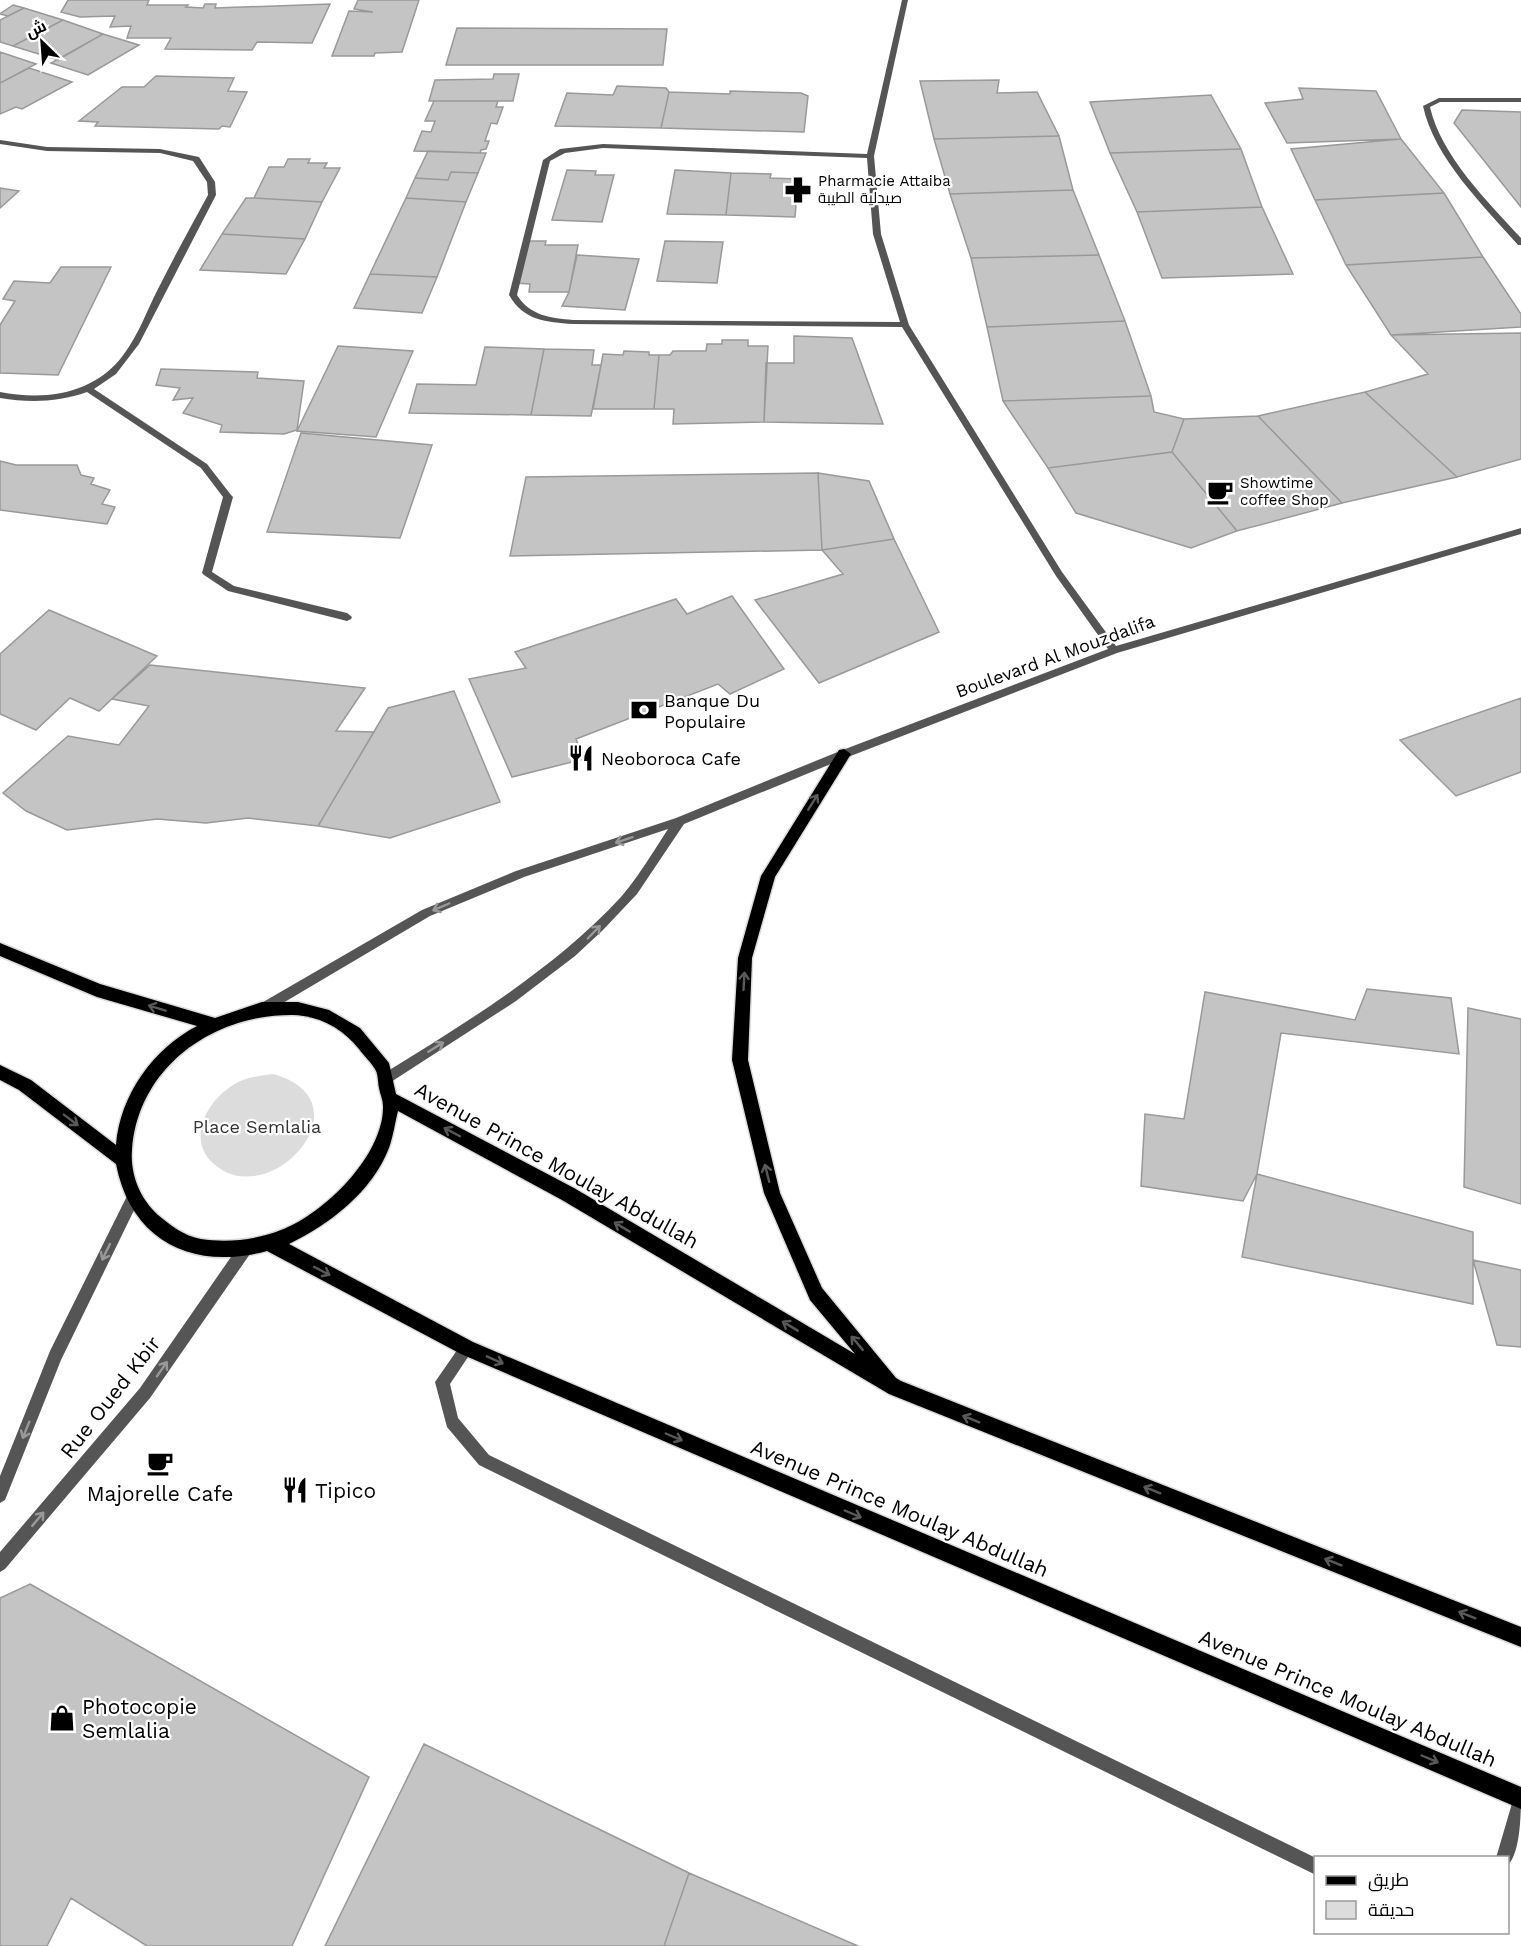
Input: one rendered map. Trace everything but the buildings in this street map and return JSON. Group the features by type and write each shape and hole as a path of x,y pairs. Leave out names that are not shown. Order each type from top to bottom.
{"main road":[{"path":"844,754 768,876 745,958 740,1060 772,1193 816,1293 894,1388"},
{"path":"0,950 97,990 213,1024"},
{"path":"262,1009 304,1009 341,1022 370,1045 387,1078 390,1099 386,1134 370,1169 344,1201 310,1227 270,1243 245,1249 210,1250 177,1241 152,1223 132,1200 122,1159 126,1120 146,1082 175,1048 213,1024 262,1009"},
{"path":"0,1072 25,1084 122,1159"},
{"name":"Avenue Prince Moulay Abdullah","path":"390,1099 568,1194 894,1388 1521,1637"},
{"name":"Avenue Prince Moulay Abdullah","path":"270,1243 467,1348 1521,1799"}],"street":[{"path":"905,0 870,156 877,234 905,325 1059,574 1114,650"},
{"path":"1521,100 1440,100 1426,106 1427,117 1440,140 1479,196 1521,243"},
{"path":"0,142 47,149 160,151 196,159 211,182 212,195 140,335 114,372 89,389 61,397 16,399 0,395"},
{"path":"870,156 603,146 563,151 547,160 513,295 517,304 528,313 544,319 573,322 905,325"},
{"path":"89,389 204,466 228,497 207,573 231,590 347,617"},
{"name":"Boulevard Al Mouzdalifa","path":"262,1009 426,913 520,874 680,821 844,754 1114,650 1521,531"},
{"path":"387,1078 515,997 581,946 627,898 680,821"},
{"path":"0,1495 55,1356 132,1200"},
{"name":"Rue Oued Kbir","path":"0,1563 145,1393 245,1249"},
{"path":"467,1348 442,1382 452,1422 484,1460 1314,1866"},
{"path":"1504,1856 1521,1799"}],"green space":[{"name":"Place Semlalia","path":"273,1074 301,1088 313,1106 312,1128 301,1148 283,1165 261,1175 237,1176 214,1164 206,1155 202,1145 202,1123 213,1103 230,1087 245,1079"}],"place":[{"name":"Pharmacie Attaiba صيدلية الطيبة","path":"798,190"},
{"name":"Showtime coffee Shop","path":"1220,492"},
{"name":"Banque Du Populaire","path":"644,710"},
{"name":"Neoboroca Cafe","path":"581,758"},
{"name":"Majorelle Cafe","path":"160,1463"},
{"name":"Tipico","path":"295,1490"},
{"name":"Photocopie Semlalia","path":"62,1718"}]}
